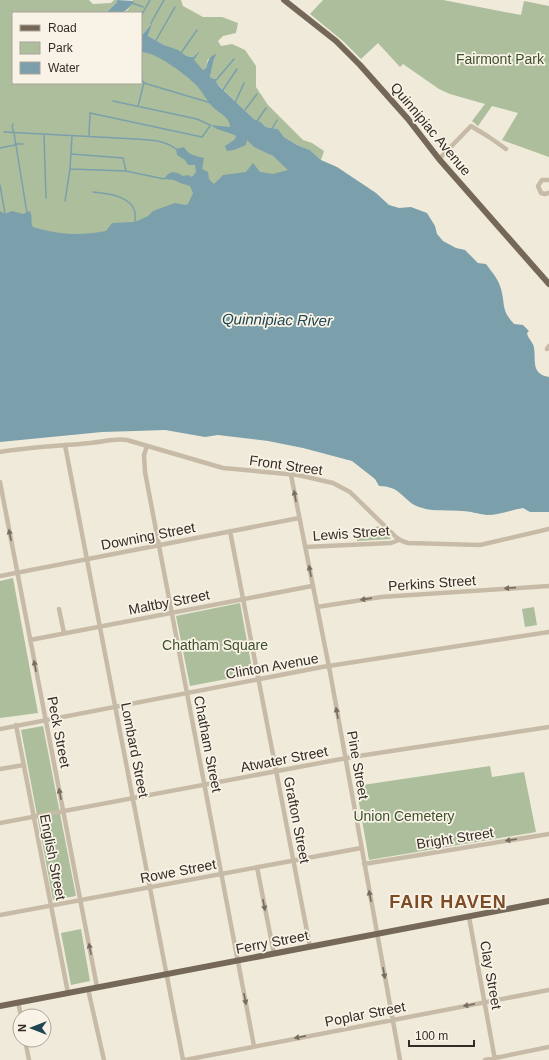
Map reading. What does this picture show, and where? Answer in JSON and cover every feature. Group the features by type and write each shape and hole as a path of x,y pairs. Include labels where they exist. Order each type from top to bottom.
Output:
{"main road":[{"name":"Quinnipiac Avenue","path":"284,0 346,50 408,119 439,159 549,284"},
{"name":"Ferry Street","path":"0,1006 549,901"}],"street":[{"path":"439,159 471,126 506,149"},
{"path":"549,180 542,180 538,186 541,193 549,193"},
{"name":"Front Street","path":"0,452 15,449 91,443 116,438 223,468 291,475 322,480 342,487 354,496 399,540"},
{"name":"Lombard Street","path":"65,445 184,1060"},
{"name":"Chatham Street","path":"147,446 144,455 145,472 254,1046"},
{"name":"Pine Street","path":"291,475 329,666 400,1060"},
{"name":"Peck Street","path":"0,482 3,512 17,573 97,987"},
{"name":"Downing Street","path":"0,576 299,518"},
{"path":"399,540 412,543 480,545 549,530"},
{"name":"Grafton Street","path":"230,531 310,947"},
{"name":"Lewis Street","path":"305,547 391,543 399,540"},
{"name":"Maltby Street","path":"30,640 312,586"},
{"name":"Perkins Street","path":"317,607 381,597 549,586"},
{"path":"59,608 64,633"},
{"name":"Clinton Avenue","path":"0,729 329,666 549,632"},
{"name":"English Street","path":"16,726 68,993"},
{"name":"Atwater Street","path":"0,823 346,758 549,727"},
{"path":"0,769 24,764"},
{"name":"Bright Street","path":"364,864 549,834"},
{"name":"Rowe Street","path":"0,915 361,848"},
{"path":"257,867 274,954"},
{"name":"Clay Street","path":"469,917 495,1059"},
{"path":"88,989 104,1060"},
{"name":"Poplar Street","path":"184,1060 549,990"},
{"path":"18,1002 19,1008"},
{"path":"27,1048 29,1060"},
{"path":"485,1060 549,1048"}],"green space":[{"path":"0,0 89,0 93,4 111,3 114,0 117,0 117,2 107,12 12,12 12,84 142,84 142,39 169,47 148,36 151,24 142,34 142,12 125,12 128,10 133,0 181,0 183,6 203,17 222,17 238,23 236,33 223,36 218,41 221,46 232,44 245,50 256,66 256,87 268,105 303,140 312,143 324,151 321,160 310,150 297,145 284,137 278,129 266,127 261,122 254,119 210,77 214,59 208,59 206,68 203,70 193,60 198,53 193,57 188,56 244,136 296,172 196,189 189,205 98,241 0,223"},
{"name":"Fairmont Park","path":"323,0 443,0 521,15 524,1 549,6 549,157 502,140 518,113 492,106 478,126 472,121 485,104 450,94 439,89 403,64 400,67 378,43 361,59 343,41 310,14"},
{"path":"378,526 391,539 357,541 356,537"},
{"path":"13,578 38,713 0,718 0,581"},
{"name":"Chatham Square","path":"240,603 253,674 190,686 176,616"},
{"path":"534,607 537,625 525,627 522,609"},
{"path":"43,726 76,896 53,900 21,730"},
{"name":"Union Cemetery","path":"490,766 492,777 524,772 536,832 369,860 356,786"},
{"path":"81,929 90,981 71,985 61,933"}],"water":[{"path":"117,0 134,1 128,9 123,12 107,12 117,2"},
{"name":"Quinnipiac River","path":"152,23 148,36 164,45 178,50 186,56 193,57 200,51 194,60 203,70 206,68 210,57 216,54 210,77 217,79 216,82 219,86 254,119 261,122 266,127 278,129 284,137 297,145 310,150 321,160 337,167 376,193 389,205 399,208 411,207 427,213 435,226 437,234 443,241 456,248 465,250 478,263 486,264 499,283 505,310 510,319 514,324 523,325 529,331 527,333 534,346 537,370 539,373 549,377 549,512 530,512 523,508 487,515 465,511 424,509 412,504 394,489 379,486 375,479 352,461 303,448 268,441 218,435 205,437 165,430 102,432 0,442 0,211 5,214 12,211 23,214 30,211 33,227 52,232 87,234 106,231 112,223 135,222 148,216 153,211 175,203 185,205 188,204 193,193 190,186 174,180 164,179 168,174 173,172 183,176 188,175 192,177 196,172 195,165 188,165 185,160 177,155 176,149 184,147 195,156 204,158 202,169 208,172 209,179 214,184 223,175 246,172 253,163 260,172 273,174 288,170 273,156 254,147 247,140 246,145 227,151 225,146 234,140 236,137 235,135 210,125 230,127 230,124 225,116 212,106 198,88 185,75 170,64 142,52 143,34"}],"waterway":[{"path":"142,14 150,0"},
{"path":"151,23 164,0"},
{"path":"132,3 143,7"},
{"path":"155,42 175,7"},
{"path":"181,53 197,30"},
{"path":"217,79 234,59"},
{"path":"223,90 237,69"},
{"path":"138,106 144,83 142,80"},
{"path":"144,83 211,103"},
{"path":"235,103 244,83"},
{"path":"245,110 257,94"},
{"path":"113,101 197,119 210,125"},
{"path":"257,121 266,108"},
{"path":"89,135 90,113 202,137 210,126"},
{"path":"272,129 277,120"},
{"path":"13,124 12,127 27,213"},
{"path":"4,132 152,140 162,142 176,149"},
{"path":"44,135 46,198"},
{"path":"65,201 70,169 72,136"},
{"path":"15,144 23,144"},
{"path":"0,148 15,145"},
{"path":"71,154 123,158 126,171"},
{"path":"70,169 126,171 164,179"},
{"path":"0,185 5,214"},
{"path":"93,192 118,196 128,202 135,212 135,222"}],"district":[{"name":"FAIR HAVEN","path":"448,902"}]}
